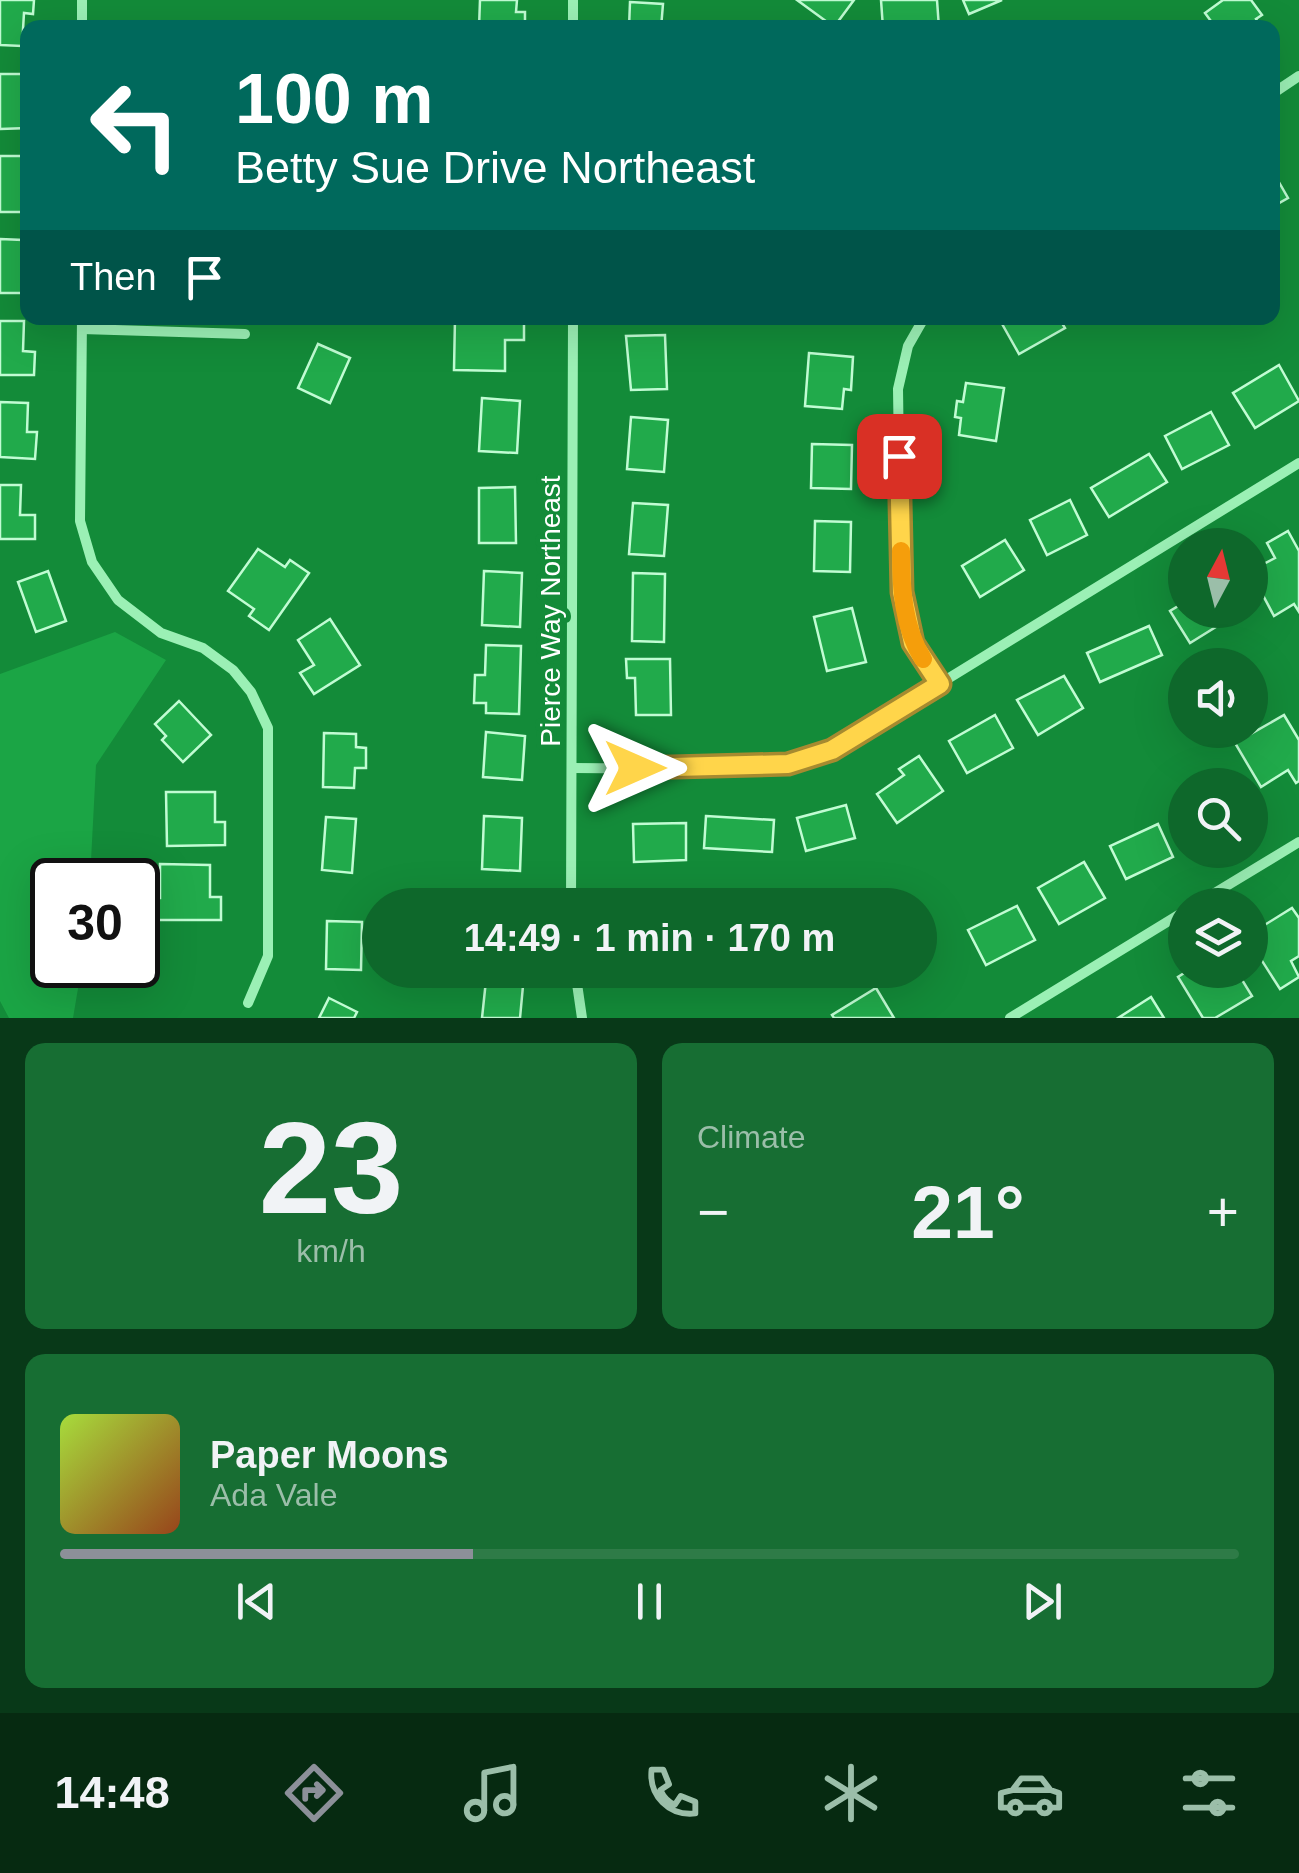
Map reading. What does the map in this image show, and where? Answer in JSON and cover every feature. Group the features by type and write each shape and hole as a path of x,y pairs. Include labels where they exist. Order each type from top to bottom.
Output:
{"street":[{"path":"82,325 80,521 92,562 118,600 146,622 161,633 203,648 233,670 252,692 268,728 268,956 248,1003"},
{"path":"112,325 245,334"},
{"name":"Pierce Way Northeast","path":"571,888 572,325"},
{"path":"920,325 908,346 898,389 902,592 913,643 940,684"},
{"path":"572,768 698,769 788,764 832,750 1299,463"},
{"path":"1223,888 1299,842"},
{"path":"1010,1018 1168,921"},
{"path":"578,988 582,1018"}],"green space":[{"path":"115,632 166,660 96,765 91,858 30,858 30,988 78,988 73,1018 9,1018 0,1001 0,674"}],"building":[{"path":"0,0 34,0 33,14 24,13 24,20 20,20 20,46 0,45"},
{"path":"480,0 517,0 516,12 525,12 525,20 479,20"},
{"path":"797,0 854,0 839,20 824,20"},
{"path":"881,0 937,0 938,20 882,20"},
{"path":"963,0 1002,0 969,14"},
{"path":"1223,0 1251,0 1262,15 1257,20 1210,20 1205,13"},
{"path":"630,2 663,4 662,20 629,20"},
{"path":"0,74 20,74 20,128 0,129"},
{"path":"0,156 20,156 20,212 0,212"},
{"path":"1280,184 1288,198 1280,202"},
{"path":"0,239 20,240 20,293 0,293"},
{"path":"0,321 20,321 24,325 23,351 35,352 34,375 0,375"},
{"path":"455,325 524,325 524,340 505,340 505,371 454,370"},
{"path":"1003,325 1063,325 1065,328 1019,354"},
{"path":"665,335 667,389 631,390 626,336"},
{"path":"318,344 350,358 330,403 298,388"},
{"path":"809,353 853,357 851,390 844,389 842,409 805,406"},
{"path":"1279,365 1299,401 1255,428 1233,393"},
{"path":"966,383 1004,388 996,441 959,435 957,401 963,402"},
{"path":"482,398 520,401 517,453 479,451"},
{"path":"0,402 28,403 27,432 37,432 35,459 0,457"},
{"path":"1211,412 1229,445 1182,469 1165,436"},
{"path":"631,417 668,420 664,472 627,469"},
{"path":"812,444 852,445 851,489 811,488"},
{"path":"1149,454 1167,482 1109,517 1091,488"},
{"path":"0,485 21,485 20,515 35,515 35,539 0,539"},
{"path":"515,487 516,543 479,543 479,488"},
{"path":"1070,500 1087,535 1047,555 1030,520"},
{"path":"633,503 668,505 664,556 629,554"},
{"path":"815,521 851,522 850,572 814,571"},
{"path":"1288,531 1299,551 1299,612 1294,604 1274,616 1268,605 1268,562 1275,558 1268,542"},
{"path":"1005,540 1024,570 980,597 962,566"},
{"path":"258,549 285,567 290,560 309,573 269,630 249,616 254,609 228,591"},
{"path":"48,571 66,621 36,632 18,582"},
{"path":"484,571 522,573 520,627 482,625"},
{"path":"633,573 665,574 664,642 632,641"},
{"path":"852,608 866,662 827,671 814,617"},
{"path":"330,619 360,665 314,694 300,673 314,665 298,640"},
{"path":"1149,626 1162,655 1100,682 1087,653"},
{"path":"1181,628 1214,628 1190,643"},
{"path":"486,645 521,646 519,714 486,713 486,703 474,703 475,675 485,675"},
{"path":"626,659 670,659 671,715 636,715 635,678 627,678"},
{"path":"1064,676 1083,708 1038,735 1017,700"},
{"path":"179,701 211,735 183,762 162,740 166,736 155,724"},
{"path":"995,715 1013,748 967,773 949,741"},
{"path":"1284,715 1299,740 1296,783 1288,770 1268,783 1268,768 1250,768 1238,748 1268,748 1268,724"},
{"path":"486,732 525,736 522,780 483,777"},
{"path":"324,733 356,734 356,747 366,748 366,768 355,768 354,788 323,787"},
{"path":"919,756 943,791 897,823 877,794 904,775 899,769"},
{"path":"166,792 215,792 215,822 225,822 225,845 167,846"},
{"path":"846,805 855,838 806,851 797,818"},
{"path":"484,816 522,818 520,871 482,869"},
{"path":"706,816 774,820 772,852 704,848"},
{"path":"326,817 356,819 352,873 322,870"},
{"path":"686,823 686,860 634,862 633,824"},
{"path":"1158,824 1168,846 1168,859 1126,879 1110,846"},
{"path":"1084,862 1105,898 1059,924 1038,888"},
{"path":"160,864 210,865 210,897 221,897 221,920 160,920"},
{"path":"1017,906 1035,940 986,965 968,930"},
{"path":"1292,908 1299,918 1299,956 1291,961 1299,977 1280,989 1268,970 1268,923"},
{"path":"327,921 362,922 361,970 326,969"},
{"path":"485,988 523,988 520,1018 482,1018"},
{"path":"876,988 894,1018 834,1018 832,1015"},
{"path":"1185,988 1247,988 1252,996 1215,1018 1203,1018"},
{"path":"1151,997 1164,1018 1118,1018"},
{"path":"329,998 357,1012 354,1018 319,1018"}],"slow traffic":[{"path":"901,551 902,592 913,643 923,659"}],"route":[{"path":"635,768 788,764 832,750 940,684 913,643 902,592 899,456"}]}
